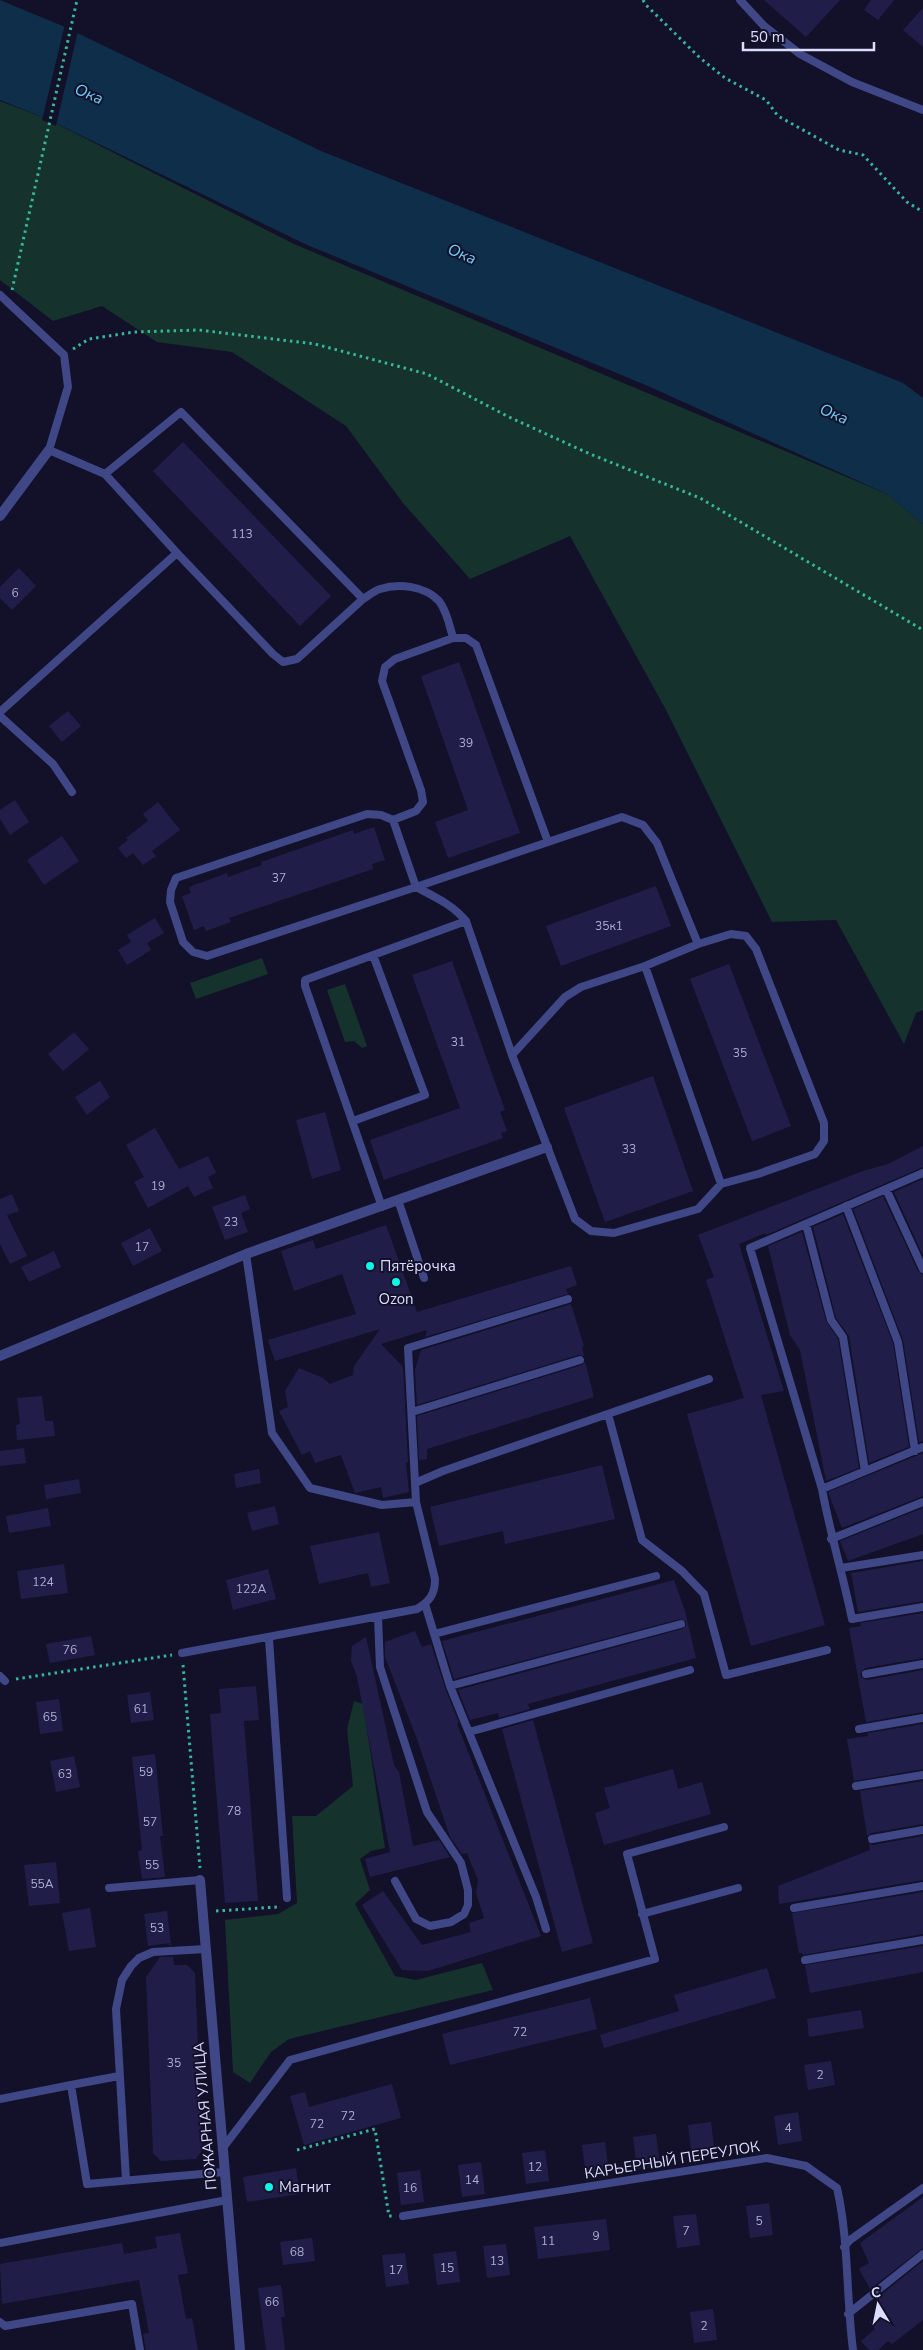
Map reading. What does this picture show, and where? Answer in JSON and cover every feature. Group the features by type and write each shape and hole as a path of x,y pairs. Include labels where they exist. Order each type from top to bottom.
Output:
{"street":[{"path":"0,516 48,450"},
{"path":"0,1356 246,1254 547,1147"},
{"name":"ПОЖАРНАЯ УЛИЦА","path":"200,1880 240,2350"}],"lane":[{"path":"740,0 764,26 800,54 852,82 923,110"},
{"path":"0,295 64,355 68,387 48,450 105,474 177,553 273,654 283,662 297,659 363,599 380,589 401,585 423,590 439,602 447,616 453,638"},
{"path":"105,474 181,412 363,599"},
{"path":"0,712 177,553"},
{"path":"548,842 476,645 466,638 453,638 395,659 385,666 382,681 421,790 423,802 416,811 393,820 381,815 367,814 176,878 171,890 170,902 183,942 193,952 207,956 416,888 622,817 643,825 657,843 698,944"},
{"path":"0,727 3,718 53,764 72,792"},
{"path":"393,820 416,888 447,903 466,921 512,1055 575,1219 591,1231 614,1233 698,1209 721,1184 758,1174 814,1154 824,1141 824,1123 756,949 746,936 731,934 698,944 645,966 580,986 565,997 512,1055"},
{"path":"382,1207 304,986 305,980 466,921"},
{"path":"353,1121 425,1095 373,955"},
{"path":"645,966 721,1184"},
{"path":"923,1173 750,1248 822,1489 831,1539 841,1568 852,1619 923,1607"},
{"path":"886,1188 923,1269"},
{"path":"398,1200 424,1278"},
{"path":"846,1206 898,1342 915,1451"},
{"path":"806,1224 831,1320 843,1338 865,1471"},
{"path":"246,1254 272,1434 310,1488 382,1506 416,1502"},
{"path":"182,1653 418,1609 425,1604 435,1590 435,1579 416,1502 408,1348 568,1299"},
{"path":"412,1412 580,1360"},
{"path":"415,1483 443,1471 709,1379"},
{"path":"608,1414 642,1540 682,1571 704,1594 726,1675 827,1650"},
{"path":"822,1489 923,1447"},
{"path":"831,1539 923,1502"},
{"path":"841,1568 923,1556"},
{"path":"434,1634 656,1576"},
{"path":"425,1604 450,1686 536,1897 546,1929"},
{"path":"378,1617 380,1667 427,1812 461,1863 468,1890 468,1905 464,1914 451,1922 430,1926 416,1919 395,1881"},
{"path":"450,1686 680,1624"},
{"path":"269,1638 287,1898"},
{"path":"866,1674 923,1664"},
{"path":"469,1732 690,1670"},
{"path":"859,1729 923,1718"},
{"path":"856,1786 923,1775"},
{"path":"222,2149 290,2060 654,1960 627,1854 724,1827"},
{"path":"872,1839 923,1830"},
{"path":"109,1888 200,1880"},
{"path":"794,1908 923,1886"},
{"path":"642,1914 738,1888"},
{"path":"805,1960 923,1940"},
{"path":"126,2180 116,2010 122,1980 139,1958 153,1952 206,1949"},
{"path":"0,2099 119,2076"},
{"path":"71,2085 87,2184 224,2172"},
{"name":"КАРЬЕРНЫЙ ПЕРЕУЛОК","path":"403,2216 767,2158 806,2166 837,2188 842,2212 848,2314 853,2350"},
{"path":"844,2247 850,2240 923,2188"},
{"path":"0,2243 227,2200"},
{"path":"848,2314 923,2254"},
{"path":"0,2322 6,2326 132,2304 140,2350"}],"path":[{"path":"9,302 35,179 78,0"},
{"path":"643,0 700,58 725,78 766,100 778,116 839,150 863,155 907,202 923,212"},
{"path":"64,355 89,339 134,332 200,330 314,344 427,374 509,417 590,454 700,498 923,630"},
{"path":"2,1678 182,1653 200,1880"},
{"path":"203,1911 277,1907 287,1898"},
{"path":"297,2150 375,2129 389,2216 403,2216"}],"green space":[{"path":"0,101 47,119 294,244 887,494 923,524 923,1010 916,1013 904,1044 836,920 772,922 666,710 570,536 470,579 403,503 346,426 232,352 157,342 102,306 53,321 0,280"},
{"path":"262,958 268,974 196,999 190,983"},
{"path":"345,984 367,1046 362,1048 354,1041 345,1042 327,990"},
{"path":"354,1701 363,1704 385,1848 371,1851 360,1859 370,1890 355,1904 395,1976 416,1980 482,1963 493,1990 289,2039 271,2052 250,2083 233,2072 225,1920 278,1914 297,1903 292,1816 316,1816 353,1786 347,1729"}],"water":[{"name":"Ока","path":"0,0 65,27 321,151 903,383 923,398 923,524 887,494 648,386 305,244 47,119 0,100"}],"pier":[{"path":"65,24 78,31 56,126 42,120"}],"building":[{"path":"764,0 840,0 806,37"},
{"path":"871,0 894,0 878,20 864,10"},
{"path":"923,8 923,47 903,30"},
{"path":"183,442 331,596 300,626 153,471"},
{"path":"19,568 36,586 12,610 0,598 0,587"},
{"path":"459,662 520,833 448,858 435,822 468,810 421,676"},
{"path":"68,711 81,726 62,742 49,726"},
{"path":"15,800 29,822 10,835 0,819 0,810"},
{"path":"158,802 180,830 152,851 156,856 143,865 133,853 126,858 118,848 128,840 126,838 148,821 143,814"},
{"path":"374,827 385,860 372,864 373,869 229,918 231,922 206,931 204,926 194,930 182,896 191,893 189,887 227,873 228,877 262,865 261,862 353,830 354,834"},
{"path":"62,836 79,861 44,885 27,860"},
{"path":"656,886 671,926 561,966 546,926"},
{"path":"155,918 164,933 147,943 151,950 127,965 118,950 131,942 127,935"},
{"path":"452,961 505,1110 500,1112 507,1131 501,1133 503,1138 384,1180 370,1140 460,1108 412,975"},
{"path":"729,964 791,1126 752,1141 690,979"},
{"path":"74,1032 89,1049 63,1071 48,1054"},
{"path":"653,1076 693,1191 605,1222 564,1108"},
{"path":"100,1081 110,1097 87,1115 75,1097"},
{"path":"325,1112 341,1170 312,1179 296,1120"},
{"path":"155,1128 179,1169 208,1156 216,1173 208,1177 213,1188 194,1197 188,1186 148,1208 134,1182 144,1177 126,1145"},
{"path":"923,1146 923,1167 766,1235 765,1233 739,1244 784,1391 761,1395 825,1625 751,1646 687,1414 744,1398 706,1280 714,1277 698,1235 863,1171 888,1164"},
{"path":"923,1179 923,1256 894,1192"},
{"path":"12,1194 19,1211 7,1215 27,1256 10,1264 0,1244 0,1199"},
{"path":"245,1195 250,1209 241,1213 248,1232 225,1240 212,1207"},
{"path":"883,1196 918,1271 923,1275 923,1441 919,1442 903,1340 853,1209"},
{"path":"843,1214 893,1343 909,1447 869,1463 849,1336 836,1318 813,1227"},
{"path":"386,1225 417,1312 571,1266 577,1285 566,1289 568,1294 425,1337 427,1330 381,1344 403,1367 408,1462 406,1463 409,1492 383,1498 381,1487 355,1493 341,1455 315,1463 310,1451 302,1455 279,1411 288,1407 285,1391 299,1368 323,1378 330,1384 353,1375 354,1366 380,1329 275,1361 268,1340 356,1314 342,1274 294,1291 281,1251 313,1240 316,1249"},
{"path":"150,1228 162,1251 133,1266 121,1243"},
{"path":"802,1232 826,1321 838,1339 859,1468 826,1481 800,1350 790,1335 768,1246"},
{"path":"54,1251 61,1267 29,1282 21,1267"},
{"path":"571,1304 584,1346 582,1347 584,1356 578,1355 417,1405 415,1370 421,1350"},
{"path":"585,1362 594,1397 427,1449 427,1459 419,1460 417,1416 582,1365"},
{"path":"42,1396 45,1421 53,1421 55,1436 17,1440 16,1425 20,1424 17,1398"},
{"path":"24,1448 26,1463 0,1466 0,1451"},
{"path":"923,1453 923,1496 842,1528 828,1492"},
{"path":"602,1465 615,1519 505,1544 503,1531 439,1546 430,1507"},
{"path":"259,1469 261,1483 236,1488 234,1474"},
{"path":"79,1479 81,1493 46,1499 44,1485"},
{"path":"275,1506 279,1524 252,1531 247,1513"},
{"path":"48,1508 51,1526 9,1533 6,1516"},
{"path":"923,1508 923,1534 848,1561 840,1541"},
{"path":"379,1532 390,1583 371,1587 368,1573 319,1584 310,1546"},
{"path":"923,1561 923,1601 858,1612 851,1573"},
{"path":"64,1564 68,1593 21,1599 17,1571"},
{"path":"268,1569 276,1599 233,1610 226,1580"},
{"path":"674,1580 685,1611 696,1658 528,1704 530,1709 499,1718 498,1713 470,1720 458,1690 682,1629 686,1626 686,1622 680,1619 454,1679 442,1641"},
{"path":"923,1613 923,1658 865,1668 860,1674 862,1678 867,1680 923,1670 923,1712 866,1722 849,1628 861,1626 860,1623"},
{"path":"415,1631 422,1647 431,1644 445,1688 459,1723 457,1724 541,1936 428,1971 402,1970 362,1905 383,1891 422,1945 471,1932 469,1923 484,1918 476,1893 478,1880 467,1853 462,1854 450,1837 417,1739 385,1657 385,1642"},
{"path":"91,1636 95,1655 50,1663 46,1644"},
{"path":"366,1637 394,1765 399,1772 413,1846 439,1840 450,1857 370,1877 365,1859 390,1852 357,1677 351,1661 352,1646"},
{"path":"256,1686 259,1720 244,1721 258,1901 225,1903 210,1714 221,1713 219,1689"},
{"path":"150,1692 154,1720 131,1723 127,1695"},
{"path":"59,1699 63,1731 40,1734 36,1702"},
{"path":"533,1720 593,1943 562,1952 502,1729"},
{"path":"923,1724 923,1769 854,1781 847,1739 868,1736 868,1733"},
{"path":"155,1754 163,1836 160,1836 165,1877 142,1879 138,1851 142,1850 132,1757"},
{"path":"74,1756 80,1787 56,1792 50,1761"},
{"path":"673,1769 678,1789 702,1782 711,1814 604,1845 595,1813 610,1808 604,1788"},
{"path":"923,1781 923,1824 871,1833 867,1836 860,1791"},
{"path":"923,1836 923,1880 779,1904 778,1886 870,1850 869,1843 873,1845"},
{"path":"56,1862 60,1903 29,1906 24,1865"},
{"path":"923,1892 923,1934 803,1955 799,1953 792,1913"},
{"path":"90,1908 96,1947 69,1951 62,1913"},
{"path":"167,1911 171,1945 168,1946 170,1943 148,1946 144,1914"},
{"path":"923,1946 923,1972 810,1993 805,1965"},
{"path":"160,1957 173,1957 174,1965 187,1965 195,1973 202,2150 196,2159 161,2161 153,2153 146,1977"},
{"path":"767,1968 776,1998 604,2048 600,2035 679,2011 674,1995"},
{"path":"590,1998 597,2029 450,2065 442,2034"},
{"path":"861,2010 864,2028 809,2037 807,2019"},
{"path":"831,2061 835,2085 808,2090 804,2065"},
{"path":"392,2084 401,2118 304,2145 290,2096 305,2092 309,2107"},
{"path":"798,2112 802,2141 778,2145 774,2116"},
{"path":"711,2122 715,2154 692,2156 688,2125"},
{"path":"656,2134 660,2166 637,2169 633,2137"},
{"path":"605,2142 609,2173 586,2176 582,2145"},
{"path":"545,2150 549,2181 526,2184 522,2153"},
{"path":"481,2162 485,2194 462,2197 458,2165"},
{"path":"296,2168 300,2194 247,2202 243,2177"},
{"path":"420,2170 424,2202 401,2205 397,2173"},
{"path":"923,2197 923,2248 870,2289 859,2269 869,2263 860,2243"},
{"path":"769,2203 773,2235 750,2238 746,2206"},
{"path":"696,2214 700,2245 677,2248 673,2216"},
{"path":"606,2219 610,2250 538,2259 534,2227"},
{"path":"180,2233 188,2273 178,2275 186,2319 192,2318 198,2350 146,2350 143,2334 149,2333 139,2280 2,2304 0,2264 122,2243 124,2254 157,2248 155,2237"},
{"path":"312,2238 315,2261 283,2265 280,2242"},
{"path":"506,2244 510,2275 487,2278 483,2246"},
{"path":"456,2251 460,2282 437,2285 433,2254"},
{"path":"405,2253 409,2284 386,2287 382,2255"},
{"path":"923,2261 923,2320 892,2344 888,2341 878,2350 869,2350 861,2341 875,2329 869,2322 883,2311 876,2299"},
{"path":"281,2285 285,2317 281,2317 285,2350 266,2350 258,2288"},
{"path":"713,2309 717,2340 694,2343 690,2312"}],"place":[{"name":"Пятёрочка","path":"370,1266"},
{"name":"Ozon","path":"396,1282"},
{"name":"Магнит","path":"269,2187"}]}
